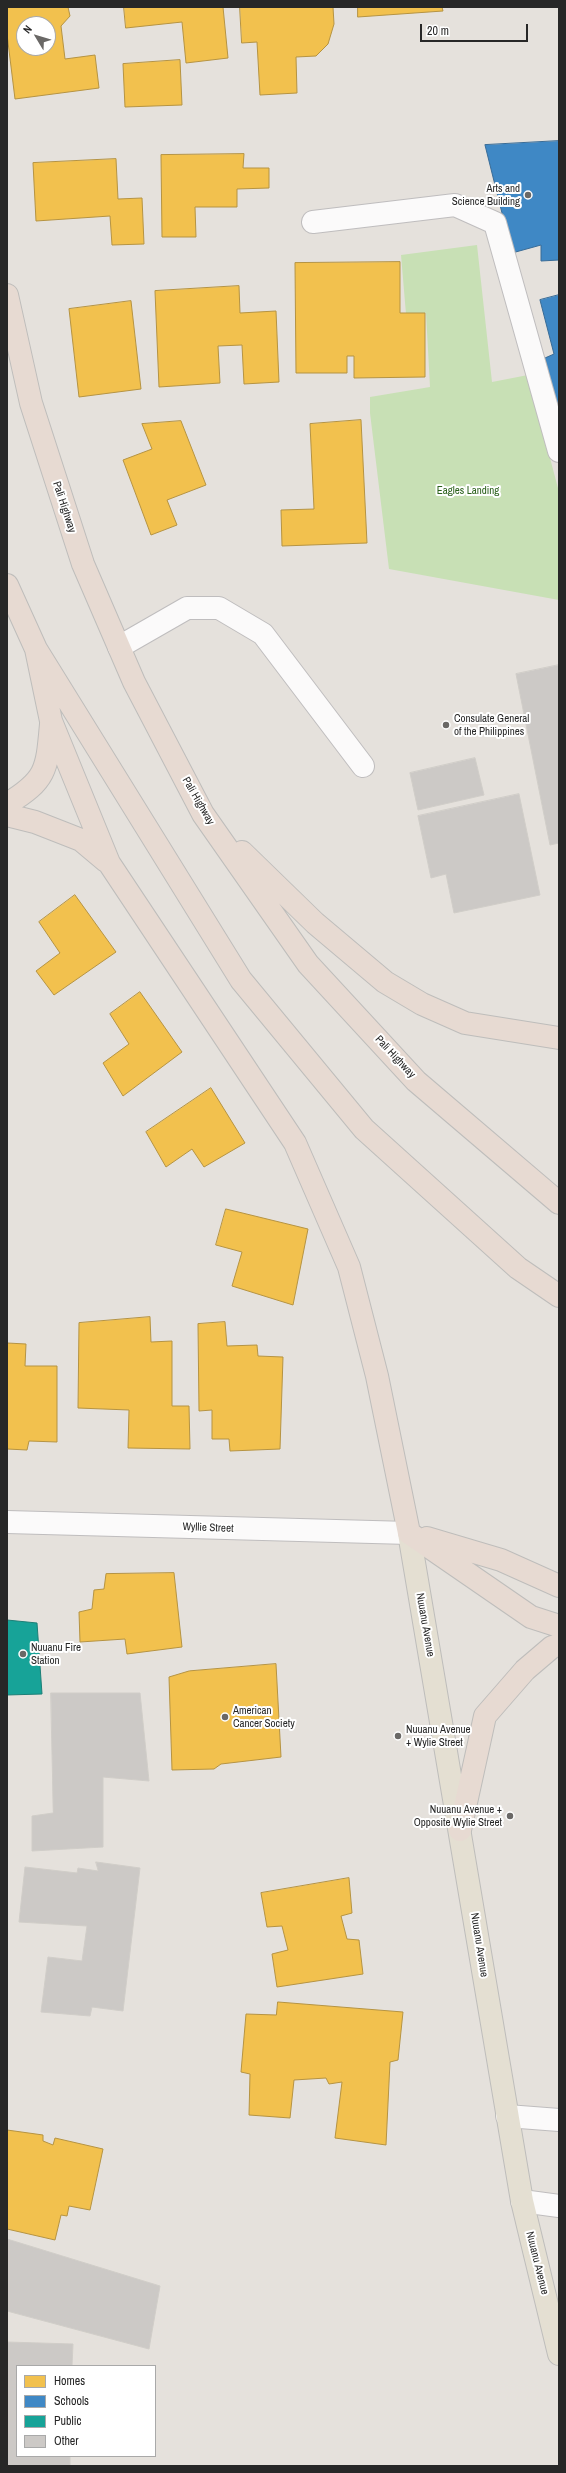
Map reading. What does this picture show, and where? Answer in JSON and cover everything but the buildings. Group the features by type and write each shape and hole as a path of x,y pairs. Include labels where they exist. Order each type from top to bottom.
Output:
{"highway":[{"name":"Pali Highway","path":"7,295 31,403 83,564 134,682 203,814 308,964 416,1081 559,1203"},
{"path":"7,585 36,649 241,980 364,1129 518,1268 559,1296"},
{"path":"36,649 51,721 109,863 295,1143 349,1267 377,1376 409,1533 531,1617 559,1626"},
{"path":"7,804 30,790 40,778 48,754 51,721"},
{"path":"203,814 315,923 385,982 422,1004 465,1023 559,1038"},
{"path":"7,815 35,822 81,840 109,863"},
{"path":"409,1533 501,1560 559,1586"},
{"path":"460,1830 485,1716 525,1670 552,1648 559,1645"}],"main road":[{"name":"Nuuanu Avenue","path":"409,1533 522,2201 559,2354"}],"street":[{"path":"313,222 455,205 495,223 559,451"},
{"path":"119,647 187,608 219,608 263,634 363,766"},
{"name":"Wyllie Street","path":"7,1522 409,1533"},
{"path":"507,2116 559,2120"},
{"path":"522,2201 559,2206"}],"green space":[{"name":"Eagles Landing","path":"477,245 492,382 528,375 559,492 559,600 389,569 370,413 370,397 430,387 426,313 406,314 401,255"}],"place":[{"name":"Arts and Science Building","path":"528,195"},
{"name":"Consulate General of the Philippines","path":"446,725"},
{"name":"Nuuanu Fire Station","path":"23,1654"},
{"name":"American Cancer Society","path":"225,1717"},
{"name":"Nuuanu Avenue + Wylie Street","path":"398,1736"},
{"name":"Nuuanu Avenue + Opposite Wylie Street","path":"510,1816"}]}
